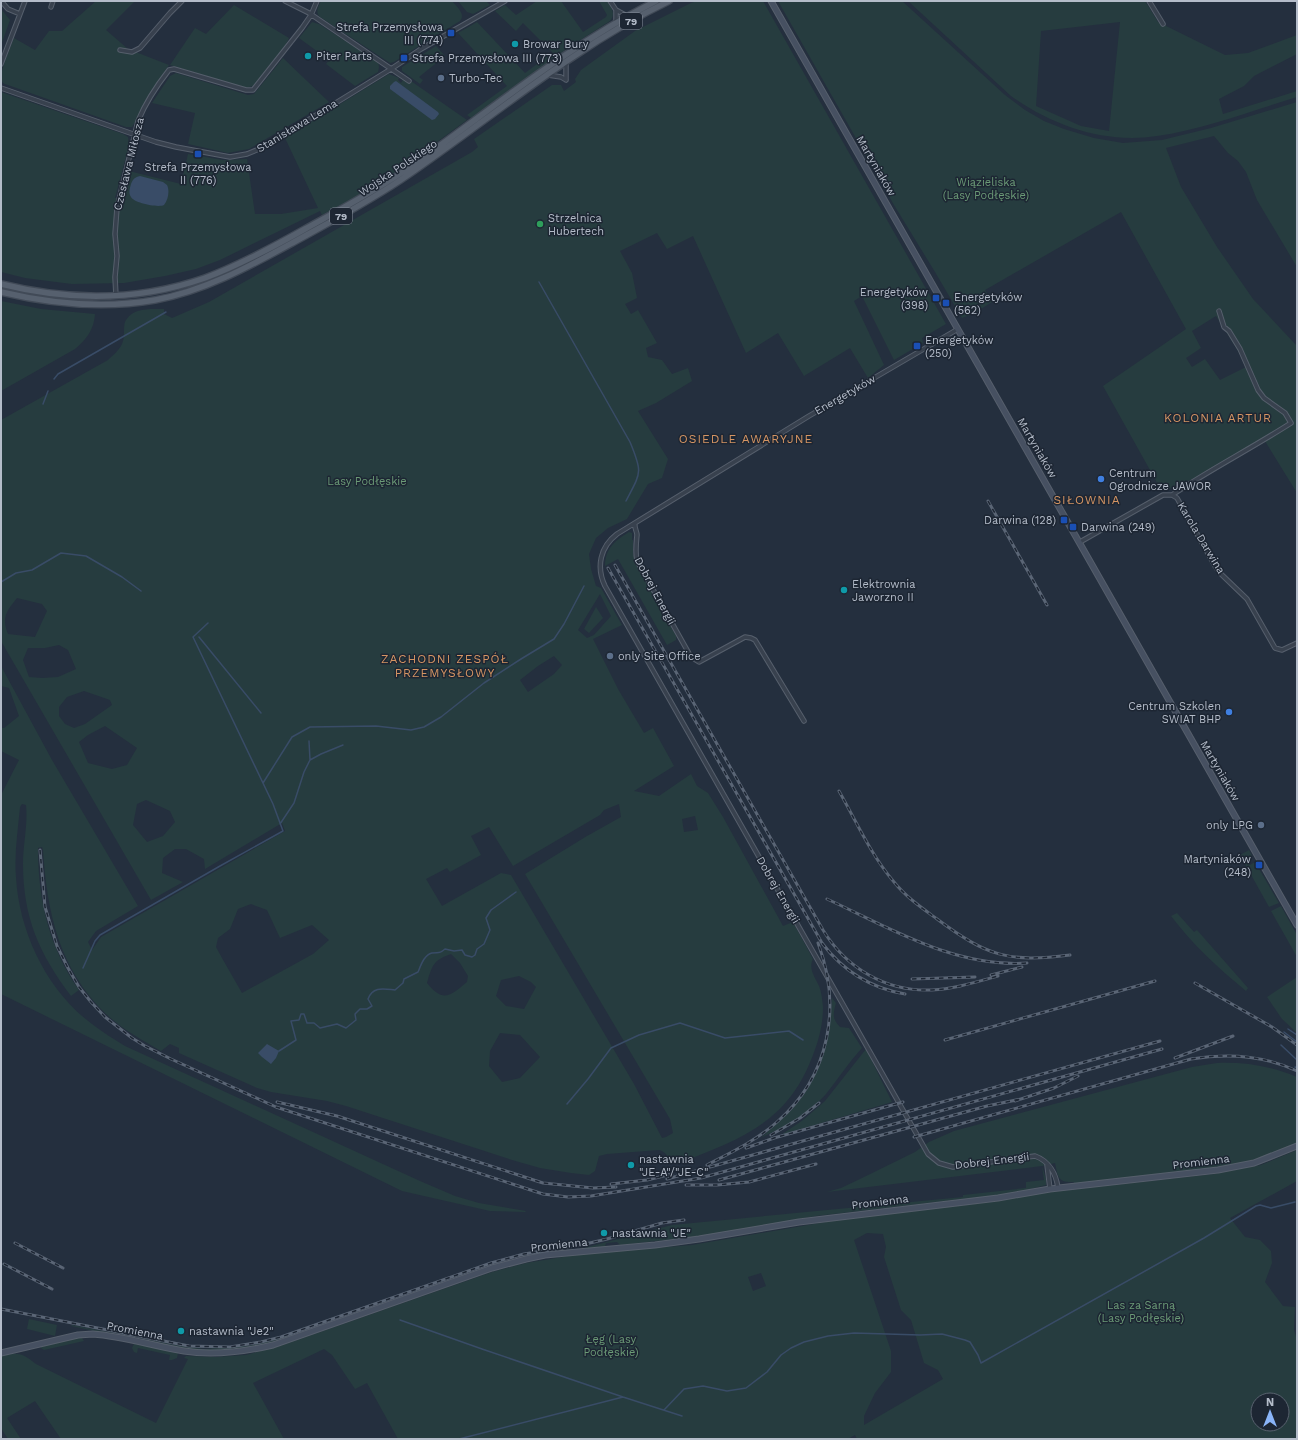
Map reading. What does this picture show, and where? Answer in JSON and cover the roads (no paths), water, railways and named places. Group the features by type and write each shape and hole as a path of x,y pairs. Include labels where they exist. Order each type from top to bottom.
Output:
{"main road":[{"name":"Wojska Polskiego","path":"116,296 156,291 205,278 249,259 300,232 388,182 566,54 616,22 656,1"},
{"name":"Wojska Polskiego","path":"117,304 156,300 189,292 226,277 268,256 390,188 566,62 615,30 669,1"},
{"name":"79","path":"1,284 51,294 116,296"},
{"name":"79","path":"1,292 34,300 61,303 96,305 117,304"}],"street":[{"path":"1,1 8,9 20,14"},
{"path":"1,64 25,1"},
{"path":"50,7 53,1"},
{"path":"120,50 132,52 140,48 182,1"},
{"path":"285,1 311,15 409,81"},
{"name":"Czesława Miłosza","path":"116,296 115,234 117,208 135,134 142,113 169,70 174,69 246,90 251,90 256,87 311,15 317,1"},
{"name":"Stanisława Lema","path":"1,88 169,146 221,156 236,156 247,154 264,147 421,49 505,1"},
{"path":"610,1 616,10 627,16"},
{"name":"Martyniaków","path":"771,1 1297,925"},
{"path":"1149,1 1162,24"},
{"path":"616,10 616,22"},
{"path":"547,75 561,77 566,80 566,62"},
{"path":"116,296 117,304"},
{"path":"1172,495 1291,423 1285,413 1272,405 1258,390 1240,349 1229,331 1224,327 1219,311"},
{"name":"Energetyków","path":"733,463 809,416 958,329"},
{"name":"Dobrej Energii","path":"733,463 613,537 604,548 600,565 602,579 928,1154 938,1163 953,1167 1030,1156 1038,1158 1046,1163"},
{"name":"Karola Darwina","path":"1080,542 1163,495 1172,495 1177,498 1215,566 1221,574 1247,599 1275,648 1282,650 1297,643"},
{"name":"Dobrej Energii","path":"635,523 634,528 637,533 635,546 637,561 691,657 700,662 745,637 755,640 804,721"},
{"name":"Promienna","path":"1,1353 78,1335 93,1334 184,1351 218,1354 239,1352 273,1345 492,1268 545,1255 699,1240 799,1222 998,1198 1058,1188 1237,1168 1271,1157 1297,1146"},
{"path":"1046,1163 1052,1169 1058,1188"},
{"path":"1046,1163 1050,1189"}],"water":[{"path":"396,81 438,112 439,114 435,119 432,120 390,89 390,86"},
{"path":"140,176 163,182 167,185 168,195 167,201 164,205 157,206 146,204 131,197 129,192 131,184 134,178"},
{"path":"267,1044 279,1051 271,1064 258,1053"}],"waterway":[{"path":"539,282 630,442 634,452 637,460 638,472 635,484 626,501"},
{"path":"54,379 58,374 166,312"},
{"path":"43,404 48,391"},
{"path":"1,582 16,573 32,570 61,553 86,556 122,577 141,591"},
{"path":"263,783 292,737 310,727 376,726 411,730 424,727 441,717 484,683 554,639 564,624 584,586"},
{"path":"83,968 95,941 100,935 283,831 273,804 193,637 208,623"},
{"path":"199,637 261,713"},
{"path":"280,824 294,803 304,772 310,760 309,741"},
{"path":"310,760 343,745"},
{"path":"279,1051 296,1040 291,1021 299,1020 301,1014 304,1014 307,1023 314,1023 320,1028 337,1024 346,1028 356,1020 355,1014 360,1009 367,1009 372,1006 368,999 373,992 379,989 395,990 403,983 404,979 418,972 423,961 429,954 440,952 445,949 454,951 462,950 465,955 472,957 475,955 477,949 484,944 490,930 486,918 491,910 516,892"},
{"path":"567,1104 611,1048 639,1035 680,1023 725,1038 789,1031 803,1040"},
{"path":"1288,1029 1297,1035"},
{"path":"1284,1032 1297,1042"},
{"path":"1281,1045 1297,1060"},
{"path":"664,1410 684,1389 703,1386 727,1391 746,1388 767,1372 781,1355 791,1348 804,1342 828,1336 854,1333 920,1335 942,1334 970,1342 981,1363 1204,1238 1256,1206 1260,1205 1271,1208 1295,1202"},
{"path":"400,1320 623,1397"},
{"path":"459,1439 623,1397 682,1416"}],"railway":[{"path":"988,501 1047,605"},
{"path":"615,565 823,930 832,944 843,956 855,966 883,982 915,990 948,988 998,976"},
{"path":"608,568 822,943 839,962 858,977 880,987 905,994"},
{"path":"839,791 878,861 904,893 926,911 970,941 999,954 1030,958 1070,955"},
{"path":"40,850 45,907 57,946 79,987 91,1002 105,1017 132,1038 171,1059 276,1107 543,1194 568,1197 591,1196 701,1178 1162,1049"},
{"path":"827,899 899,933 949,953 1000,963 1027,963"},
{"path":"707,1165 744,1145 777,1122 795,1104 809,1083 820,1062 830,1015 829,991 825,967 818,943"},
{"path":"991,975 1022,967"},
{"path":"912,979 975,977"},
{"path":"945,1040 1155,981"},
{"path":"1195,983 1272,1027 1297,1045"},
{"path":"1175,1058 1233,1036"},
{"path":"667,1179 1160,1041"},
{"path":"914,1137 1191,1059 1218,1056 1245,1057 1271,1062 1297,1071"},
{"path":"1015,1101 1054,1088 1078,1076"},
{"path":"719,1180 987,1106 1021,1099"},
{"path":"277,1102 337,1116 543,1183 593,1188 616,1187"},
{"path":"746,1148 774,1138 903,1102"},
{"path":"771,1135 800,1118 819,1103"},
{"path":"686,1185 717,1185 749,1182 816,1164"},
{"path":"611,1184 647,1180 672,1174"},
{"path":"1,1309 189,1346 230,1347 281,1337 491,1263 524,1254 581,1245 662,1223 684,1220"},
{"path":"15,1243 63,1268"},
{"path":"4,1264 52,1289"}],"place":[{"name":"Strefa Przemysłowa III (774)","path":"451,33"},
{"name":"Browar Bury","path":"515,44"},
{"name":"Piter Parts","path":"308,56"},
{"name":"Strefa Przemysłowa III (773)","path":"404,58"},
{"name":"Turbo-Tec","path":"441,78"},
{"name":"Strefa Przemysłowa II (776)","path":"198,154"},
{"name":"Strzelnica Hubertech","path":"540,224"},
{"name":"Energetyków (398)","path":"936,298"},
{"name":"Energetyków (562)","path":"946,303"},
{"name":"Energetyków (250)","path":"917,346"},
{"name":"Centrum Ogrodnicze JAWOR","path":"1101,479"},
{"name":"Darwina (128)","path":"1064,520"},
{"name":"Darwina (249)","path":"1073,527"},
{"name":"Elektrownia Jaworzno II","path":"844,590"},
{"name":"only Site Office","path":"610,656"},
{"name":"Centrum Szkolen SWIAT BHP","path":"1229,712"},
{"name":"only LPG","path":"1261,825"},
{"name":"Martyniaków (248)","path":"1259,865"},
{"name":"nastawnia \"JE-A\"/\"JE-C\"","path":"631,1165"},
{"name":"nastawnia \"JE\"","path":"604,1233"},
{"name":"nastawnia \"Je2\"","path":"181,1331"}],"district":[{"name":"KOLONIA ARTUR","path":"1218,418"},
{"name":"OSIEDLE AWARYJNE","path":"746,439"},
{"name":"SIŁOWNIA","path":"1087,500"},
{"name":"ZACHODNI ZESPÓŁ PRZEMYSŁOWY","path":"445,666"}],"park label":[{"name":"Wiązieliska (Lasy Podłęskie)","path":"986,188"},
{"name":"Lasy Podłęskie","path":"367,481"},
{"name":"Las za Sarną (Lasy Podłęskie)","path":"1141,1311"},
{"name":"Łęg (Lasy Podłęskie)","path":"611,1345"}]}
